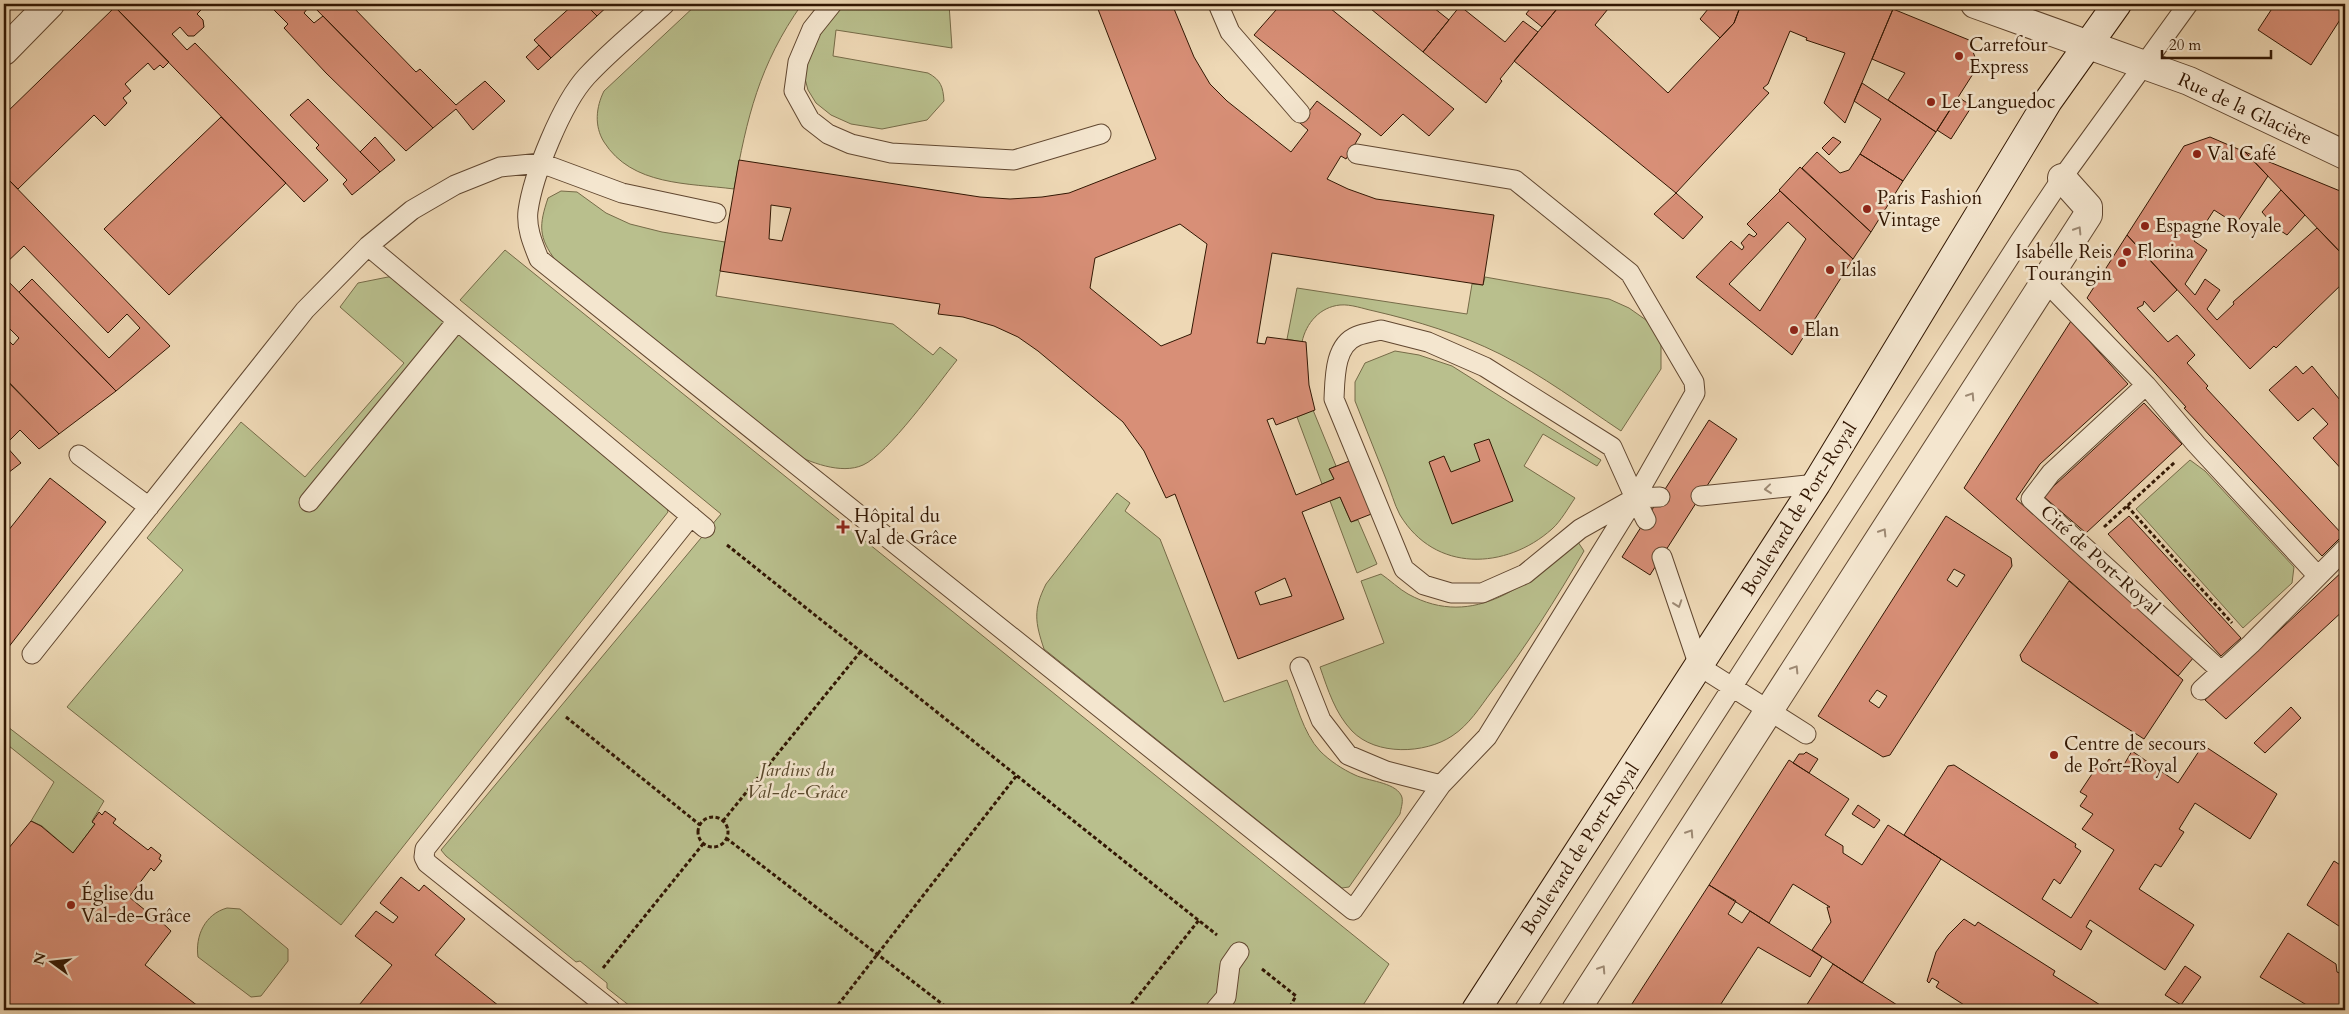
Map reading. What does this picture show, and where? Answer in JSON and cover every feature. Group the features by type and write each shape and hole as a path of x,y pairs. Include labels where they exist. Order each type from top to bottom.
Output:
{"street":[{"path":"4,51 50,4"},
{"name":"Rue de la Glacière","path":"1975,4 2141,66 2189,81 2345,155"},
{"name":"Boulevard de Port-Royal","path":"1476,1010 1816,484 2048,101 2117,4"},
{"path":"1576,1010 2088,215 2088,207 2062,178"}],"lane":[{"path":"665,4 586,77 565,108 542,163 528,212 530,235 539,259 1353,910 1441,785 1487,737 1635,498 1695,393 1694,382 1630,273 1514,180 1357,154"},
{"path":"832,4 812,29 798,62 794,91 810,120 828,134 851,144 891,153 1014,160 1101,134"},
{"path":"1218,4 1230,32 1300,113"},
{"name":"Boulevard de Port-Royal","path":"1524,1010 2062,178 2141,66 2188,4"},
{"path":"32,654 305,310 368,246 412,210 455,185 500,167 542,163 622,193 716,213"},
{"path":"368,246 698,522 425,849 424,857 427,863 610,1010"},
{"path":"2046,281 2146,385 2196,444 2317,575"},
{"path":"309,502 457,321"},
{"path":"1646,520 1635,498 1612,447 1520,387 1462,356 1405,335 1380,330 1355,336 1341,351 1334,373 1334,399 1404,569 1424,585 1451,593 1482,592 1525,574 1580,529 1635,498 1660,498"},
{"name":"Cité de Port-Royal","path":"2146,385 2051,474 2031,499 2221,671"},
{"path":"79,455 149,506"},
{"path":"1701,496 1816,484"},
{"path":"2201,690 2251,644 2317,575 2345,549"},
{"path":"1662,558 1699,666 1806,734"},
{"path":"1300,667 1321,720 1348,755 1386,771 1441,785"},
{"path":"1215,1010 1226,997 1230,964 1239,952"}],"path":[{"path":"2084,545 2196,444"},
{"path":"2127,506 2251,644"},
{"path":"698,522 1296,996 1288,1010"},
{"path":"722,821 861,651"},
{"path":"565,716 700,825"},
{"path":"834,1010 1017,775"},
{"path":"713,818 722,821 727,829 726,838 716,847 703,844 698,832 700,825 713,818"},
{"path":"726,838 950,1010"},
{"path":"585,990 703,844"},
{"path":"1127,1010 1199,920"}],"green space":[{"path":"697,4 802,4 787,27 765,70 744,138 734,189 680,183 645,175 630,167 616,156 604,142 597,123 599,103 604,91"},
{"path":"843,4 949,4 952,48 836,30 833,56 928,73 936,78 942,88 944,101 927,120 882,129 851,124 831,115 816,103 808,90 804,75 805,61 813,44"},
{"path":"561,191 577,192 606,213 630,224 662,232 725,242 716,296 893,324 933,355 940,347 957,360 898,434 863,465 845,469 825,466 806,460 790,452 556,261 543,238 542,223 548,198"},
{"name":"Jardins du Val-de-Grâce","path":"505,250 1389,964 1360,1010 635,1010 607,988 607,983 580,961 576,962 446,856 441,850 721,514 460,300"},
{"path":"393,276 665,502 668,512 341,925 67,707 183,570 147,538 241,422 305,477 404,363 340,307 358,283"},
{"path":"1485,277 1609,299 1629,308 1646,320 1657,335 1661,346 1661,369 1621,431 1516,362 1454,334 1406,319 1353,306 1333,306 1315,317 1307,328 1302,342 1287,339 1297,288 1467,314 1472,284 1483,285"},
{"path":"1395,351 1419,355 1452,366 1601,460 1597,466 1543,434 1524,466 1575,498 1552,529 1534,543 1514,552 1493,558 1472,559 1451,556 1432,547 1415,534 1398,511 1355,401 1355,382 1365,363"},
{"path":"1313,410 1336,466 1329,469 1334,479 1322,484 1297,417"},
{"path":"2190,460 2205,471 2294,567 2292,583 2243,628 2136,509"},
{"path":"1117,493 1130,503 1125,511 1160,539 1224,702 1287,680 1304,726 1320,751 1345,770 1360,777 1393,787 1401,795 1400,814 1349,887 1342,888 1044,649 1037,623 1037,609 1046,584"},
{"path":"1340,497 1351,522 1358,520 1377,564 1357,573 1330,501"},
{"path":"1578,542 1584,551 1552,605 1505,674 1474,715 1458,732 1441,742 1415,749 1401,750 1374,745 1362,739 1346,724 1333,701 1320,667 1384,643 1361,581 1381,574 1401,590 1433,604 1456,607 1478,604 1500,597 1520,586"},
{"path":"8,727 104,801 92,821 95,824 73,853 42,826 31,821 54,782 4,742 4,735"},
{"path":"227,908 240,909 288,949 288,961 261,996 251,997 198,957 198,941 203,927 213,915"}],"building":[{"path":"119,4 207,4 197,14 203,20 204,27 194,36 188,36 180,27 172,34 187,50 195,43 328,180 304,202 115,7"},
{"path":"268,4 311,4 304,13 314,23 323,16 433,128 406,151 326,73 284,28 288,24"},
{"path":"311,4 350,4 416,72 420,69 456,105 485,81 505,101 473,130 456,109 433,128"},
{"path":"574,4 585,4 597,16 551,58 534,40"},
{"path":"585,4 610,4 597,16"},
{"path":"1096,4 1172,4 1194,57 1210,84 1227,101 1291,152 1308,130 1300,123 1317,101 1361,134 1346,159 1341,156 1327,179 1376,199 1494,215 1483,285 1272,253 1257,343 1265,344 1267,337 1306,342 1309,385 1315,410 1276,425 1273,418 1267,420 1296,495 1334,479 1329,469 1357,458 1379,511 1351,522 1340,497 1302,512 1344,619 1238,659 1175,494 1166,498 1144,451 1123,422 1038,351 1018,337 994,326 963,317 938,314 940,304 720,271 739,160 980,197 1010,199 1069,193 1156,159","holes":["771,205 791,208 782,241 769,239","1180,224 1207,244 1191,334 1161,346 1090,288 1095,258","1285,578 1292,596 1260,605 1255,592"]},
{"path":"1269,4 1325,4 1454,109 1429,136 1403,114 1381,136 1254,35 1276,10"},
{"path":"1375,4 1429,4 1449,20 1423,52 1371,9"},
{"path":"1534,4 1561,4 1542,27 1526,14"},
{"path":"1561,4 1612,4 1595,25 1668,93 1734,23 1741,4 1881,4 1893,9 1845,123 1824,103 1845,53 1806,40 1807,38 1790,31 1768,84 1763,88 1769,93 1676,193 1514,61"},
{"path":"1712,4 1741,5 1734,23 1720,38 1700,19"},
{"path":"2275,4 2345,4 2345,12 2311,65 2258,30"},
{"path":"1460,6 1505,42 1523,21 1538,32 1500,79 1502,81 1486,103 1423,52"},
{"path":"115,7 169,62 163,68 160,65 154,70 148,63 125,84 131,91 123,98 127,103 105,126 94,115 18,189 4,175 4,115"},
{"path":"1893,9 1969,40 1978,66 1936,132 1888,100 1905,73 1872,59"},
{"path":"539,45 551,58 538,70 526,57"},
{"path":"1862,83 1936,132 1903,181 1860,154 1881,119 1854,101"},
{"path":"1958,97 1972,106 1951,139 1937,130"},
{"path":"308,99 380,172 352,195 343,184 347,180 316,148 319,145 290,115"},
{"path":"221,117 286,183 169,295 104,229"},
{"path":"375,137 395,160 380,172 360,152"},
{"path":"1833,137 1841,142 1829,155 1822,148"},
{"path":"2210,137 2245,152 2268,176 2236,224 2214,210 2194,241 2207,250 2185,284 2195,295 2205,279 2220,290 2207,309 2217,320 2234,304 2233,302 2317,228 2345,257 2345,281 2276,348 2274,346 2250,369 2127,235 2184,146"},
{"path":"1817,152 1840,173 1849,170 1860,154 1903,181 1871,232 1802,168"},
{"path":"2245,152 2345,193 2345,251 2342,254"},
{"path":"1800,167 1871,232 1853,259 1779,190"},
{"path":"4,175 170,346 116,391 19,292 32,279 109,358 140,328 127,314 108,333 24,246 4,265"},
{"path":"2281,190 2305,215 2287,235 2275,227 2262,212"},
{"path":"1780,191 1853,259 1792,355 1696,277 1731,241 1742,250 1744,247 1741,243 1749,234 1754,237 1757,234 1747,224","holes":["1788,222 1806,239 1760,311 1729,284"]},
{"path":"1676,193 1703,217 1683,239 1654,214"},
{"path":"2127,235 2177,290 2154,312 2144,301 2143,305 2137,308 2168,342 2177,335 2195,355 2187,363 2208,386 2206,388 2343,535 2322,556 2184,408 2186,407 2087,298"},
{"path":"4,277 116,391 59,434 4,377 4,344 8,340 13,345 19,338 4,323"},
{"path":"2071,321 2128,384 2040,464 2016,499 2194,657 2178,676 1964,488"},
{"path":"2296,366 2303,374 2312,366 2345,406 2345,473 2313,438 2328,424 2313,408 2298,421 2269,390"},
{"path":"6,380 59,434 39,449 20,430 5,445 21,463 4,476 4,382"},
{"path":"2144,403 2182,444 2086,533 2043,496"},
{"path":"1709,420 1737,439 1650,575 1622,557"},
{"path":"1489,439 1513,501 1452,524 1429,462 1444,456 1451,472 1480,461 1474,444"},
{"path":"50,478 106,522 4,653 4,536"},
{"path":"1946,516 2011,558 2012,566 1890,755 1883,757 1818,716","holes":["1954,569 1965,575 1957,587 1947,580","1877,690 1887,696 1879,708 1869,701"]},
{"path":"2129,516 2241,638 2221,656 2108,534"},
{"path":"2345,569 2345,609 2226,719 2205,700"},
{"path":"2069,581 2183,680 2144,739 2022,661 2020,655"},
{"path":"2291,707 2301,718 2265,753 2254,743"},
{"path":"2203,745 2277,794 2250,839 2195,803 2179,829 2184,832 2161,867 2155,864 2139,889 2194,925 2165,970 2090,920 2086,927 2092,931 2081,950 1904,835 1948,766 1954,765 2076,844 2075,847 2081,851 2060,884 2054,879 2042,899 2071,918 2114,850 2082,829 2093,814 2080,806 2087,796 2080,792 2098,765 2103,769 2109,759 2122,768 2132,751 2178,783"},
{"path":"1806,752 1818,759 1809,773 1793,763 1799,754"},
{"path":"1789,760 1849,799 1825,835 1843,846 1843,853 1862,865 1888,825 1941,859 1862,983 1812,950 1831,922 1827,907 1830,907 1793,884 1769,923 1709,885"},
{"path":"1858,805 1880,820 1874,828 1852,814"},
{"name":"Église du Val-de-Grâce","path":"105,811 116,819 113,823 148,850 151,847 161,855 159,859 162,861 154,871 151,868 129,897 151,915 152,913 171,931 145,965 203,1010 4,1010 4,850 8,849 31,821 41,826 73,853 95,824 92,822 99,812 102,815"},
{"path":"2334,861 2345,868 2345,930 2307,905"},
{"path":"401,877 419,891 424,885 465,919 435,955 504,1010 355,1010 392,965 355,936 376,911 393,923 398,917 380,903"},
{"path":"1709,885 1736,901 1728,914 1742,923 1750,911 1822,957 1810,977 1758,947 1717,1010 1628,1010"},
{"path":"1964,919 1975,926 1978,922 2055,971 2053,975 2108,1010 1972,1010 1936,987 1939,982 1932,978 1929,983 1927,981 1936,952 1948,935"},
{"path":"2288,933 2336,964 2337,972 2344,975 2345,973 2345,1010 2311,1010 2310,1007 2260,977"},
{"path":"1833,964 1904,1010 1813,1010 1806,1006"},
{"path":"2185,966 2201,977 2181,1005 2165,995"}],"place":[{"name":"Carrefour Express","path":"1959,56"},
{"name":"Le Languedoc","path":"1931,102"},
{"name":"Val Café","path":"2197,154"},
{"name":"Paris Fashion Vintage","path":"1867,209"},
{"name":"Espagne Royale","path":"2145,226"},
{"name":"Florina","path":"2127,252"},
{"name":"Isabelle Reis Tourangin","path":"2122,263"},
{"name":"Lilas","path":"1830,270"},
{"name":"Elan","path":"1794,330"},
{"name":"Hôpital du Val de Grâce","path":"843,527"},
{"name":"Centre de secours de Port-Royal","path":"2054,755"},
{"name":"Église du Val-de-Grâce","path":"71,905"}]}
